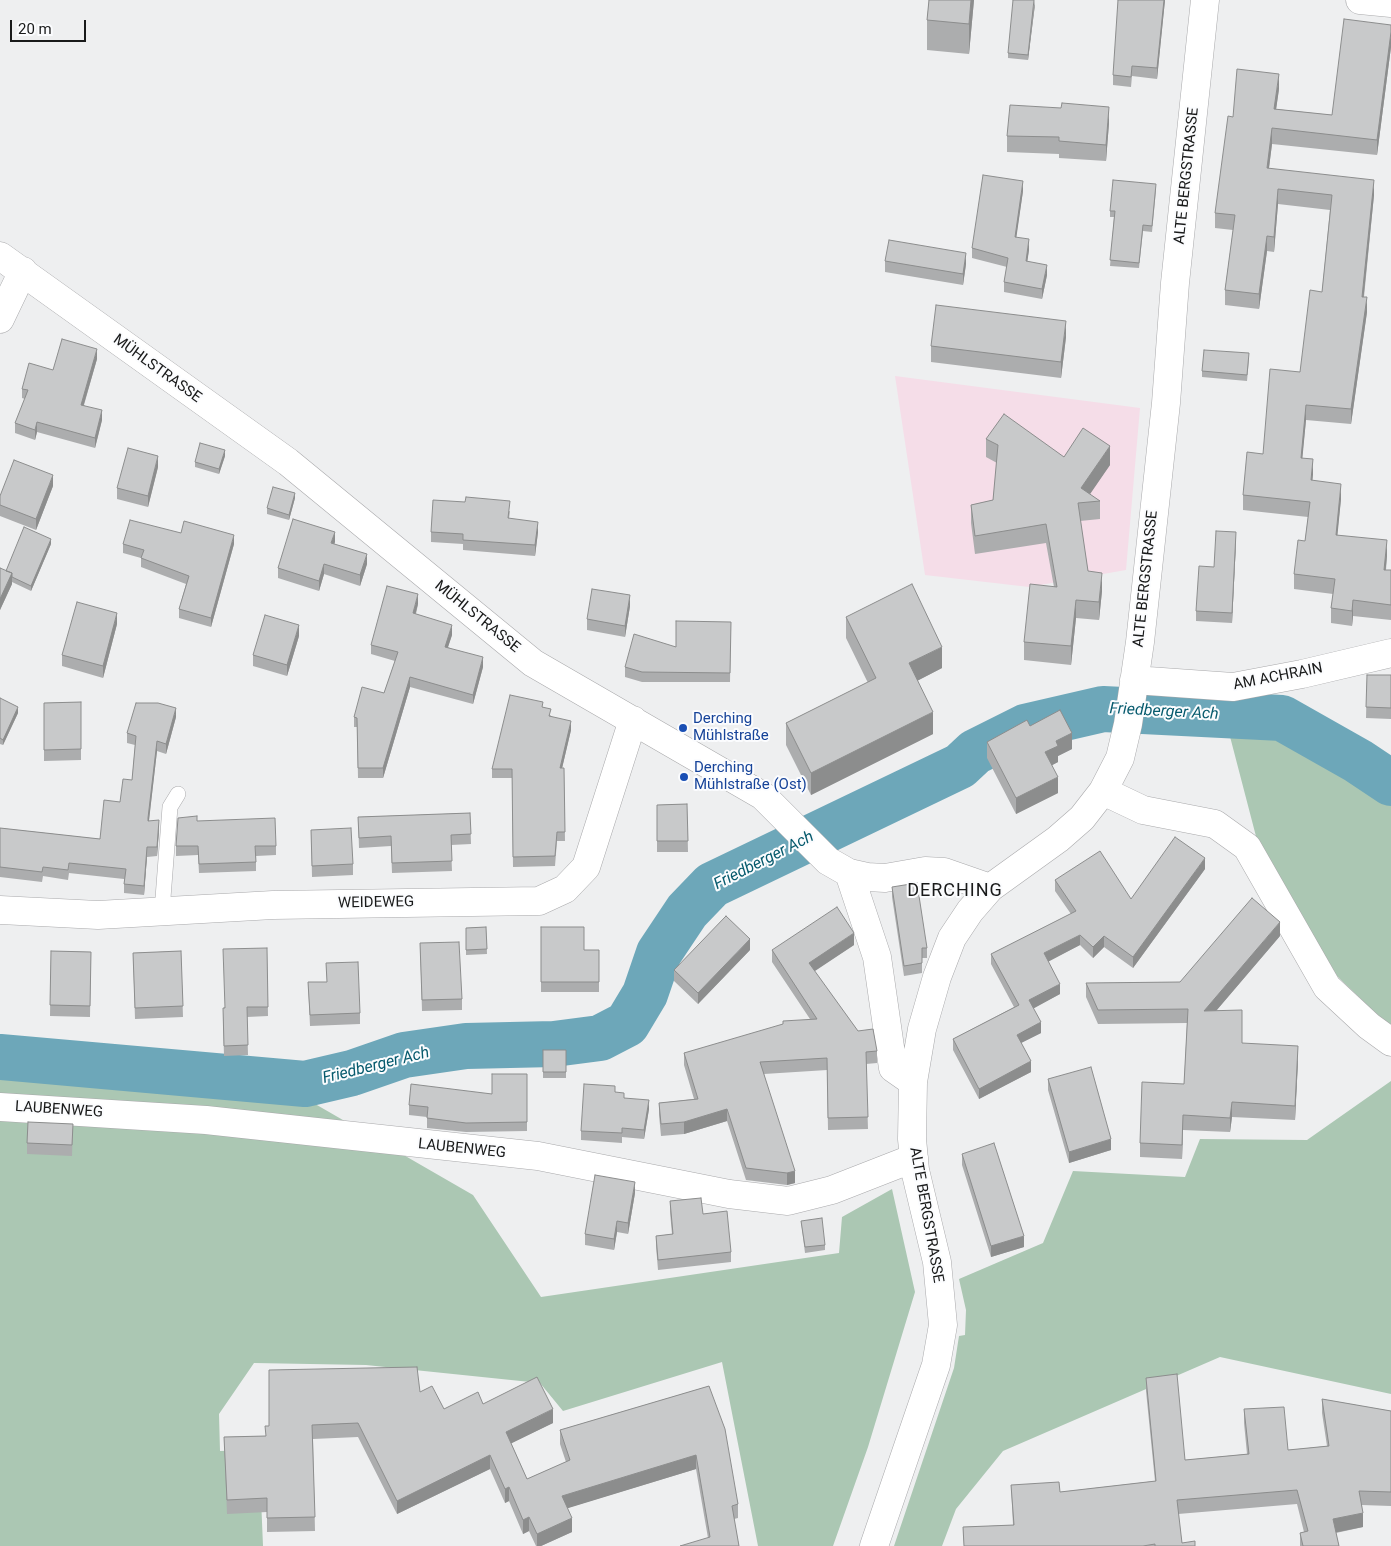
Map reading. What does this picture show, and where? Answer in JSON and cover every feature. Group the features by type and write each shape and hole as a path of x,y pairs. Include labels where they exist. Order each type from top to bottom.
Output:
{"street":[{"name":"ALTE BERGSTRASSE","path":"874,1546 936,1365 943,1324 937,1262 914,1158 913,1082 922,1029 937,977 952,938 970,911 990,888 1006,874 1058,839 1082,818 1103,791 1120,758 1128,724 1166,403 1175,283 1205,0"},
{"path":"1360,0 1391,3"},
{"name":"MÜHLSTRASSE","path":"0,256 288,462 534,663 763,796 828,861 848,873 867,878 885,878 925,871 944,872 990,888"},
{"path":"0,319 23,271"},
{"name":"AM ACHRAIN","path":"1133,687 1233,687 1302,674 1391,653"},
{"name":"WEIDEWEG","path":"0,910 98,915 273,905 539,901 565,889 586,867 633,720"},
{"path":"1103,791 1143,810 1215,824 1247,847 1328,987 1369,1026 1391,1042"},
{"path":"848,873 877,957 893,1068 913,1082"},
{"name":"LAUBENWEG","path":"0,1107 206,1120 538,1156 728,1194 788,1201 832,1190 914,1158"}],"lane":[{"path":"162,911 170,807 178,794"}],"shaded area":[{"path":"895,376 1140,408 1126,570 1029,587 925,575"}],"green space":[{"path":"1221,702 1288,709 1355,745 1391,769 1391,1028 1337,976 1258,844"},
{"path":"0,1063 277,1082 473,1195 541,1297 839,1253 842,1217 892,1189 915,1292 868,1447 833,1546 758,1546 722,1362 563,1411 540,1383 366,1365 254,1363 219,1414 220,1451 259,1450 263,1546 0,1546"},
{"path":"1391,1081 1391,1394 1220,1357 1003,1451 956,1509 942,1546 894,1546 954,1368 959,1336 965,1335 966,1310 959,1279 1043,1243 1073,1171 1185,1177 1200,1139 1307,1140"}],"building":[{"path":"929,0 971,0 969,24 927,20"},
{"path":"1013,0 1034,0 1028,55 1008,53"},
{"path":"1118,0 1164,0 1157,68 1132,66 1131,77 1113,75"},
{"path":"1344,19 1391,25 1377,140 1272,128 1267,168 1374,180 1362,297 1367,297 1351,409 1306,405 1301,458 1313,459 1311,480 1341,484 1336,535 1387,540 1384,570 1391,570 1391,605 1353,600 1352,611 1331,608 1335,579 1294,574 1298,540 1305,541 1310,502 1243,495 1247,452 1263,454 1270,369 1300,372 1310,290 1322,292 1332,195 1278,189 1274,237 1267,236 1259,294 1225,290 1235,215 1215,213 1228,116 1233,117 1237,69 1279,74 1274,109 1332,115"},
{"path":"1062,103 1109,107 1106,145 1059,141 1059,137 1007,136 1010,105 1061,108"},
{"path":"983,175 1023,181 1015,237 1029,239 1026,261 1047,265 1042,289 1004,282 1008,258 972,248"},
{"path":"1113,180 1156,184 1152,226 1143,225 1139,263 1110,260 1115,211 1110,211"},
{"path":"889,240 966,253 963,274 885,261"},
{"path":"936,305 1066,321 1061,362 931,346"},
{"path":"62,339 97,349 81,405 102,410 95,438 37,422 35,430 15,423 28,390 22,389 29,363 53,370"},
{"path":"1204,350 1249,353 1247,375 1202,371"},
{"path":"1004,414 1064,457 1083,428 1110,446 1081,488 1100,501 1078,503 1088,571 1102,573 1099,602 1076,600 1071,646 1024,642 1030,584 1057,587 1046,524 975,536 971,505 993,500 998,445 986,439"},
{"path":"200,443 225,450 219,469 195,462"},
{"path":"128,448 158,456 148,496 117,488"},
{"path":"14,460 53,475 36,519 0,505 0,496"},
{"path":"273,487 295,493 289,515 267,508"},
{"path":"466,497 510,501 508,518 538,522 535,545 463,540 463,534 431,532 433,500 465,502"},
{"path":"293,519 335,532 331,543 367,554 360,575 324,564 319,581 278,568"},
{"path":"130,520 181,533 184,521 234,535 211,618 179,609 189,576 141,558 144,550 123,544"},
{"path":"24,527 51,539 31,586 12,577 12,573 6,571"},
{"path":"1216,531 1236,532 1232,613 1196,611 1199,566 1214,567"},
{"path":"0,568 12,573 0,599"},
{"path":"912,584 942,647 909,663 933,712 811,773 786,723 876,678 846,617"},
{"path":"387,586 418,594 413,613 452,625 445,647 483,657 473,695 410,677 383,768 358,768 357,718 354,717 362,687 384,693 398,652 371,645"},
{"path":"592,589 630,595 625,626 587,619"},
{"path":"77,602 117,613 103,666 62,655"},
{"path":"265,615 299,625 287,665 253,655"},
{"path":"676,621 731,622 730,673 642,672 625,667 634,634 676,647"},
{"path":"1367,675 1391,675 1391,708 1366,707"},
{"path":"510,695 543,702 542,707 551,709 549,716 571,721 560,768 564,768 565,832 557,832 555,856 513,857 512,769 492,769"},
{"path":"0,698 18,707 3,740 0,738"},
{"path":"81,702 81,749 44,750 44,703"},
{"path":"136,703 158,703 176,708 166,744 157,741 148,821 159,820 157,847 147,847 144,886 124,884 126,869 69,863 68,870 43,867 42,872 0,867 0,828 100,839 104,800 120,802 123,779 132,780 136,736 127,733"},
{"path":"1060,710 1072,733 1056,741 1058,746 1045,752 1058,777 1016,798 987,742 1027,720 1030,726"},
{"path":"687,804 688,841 657,841 657,805"},
{"path":"470,813 471,834 451,835 452,861 392,863 391,836 359,838 358,817"},
{"path":"197,816 197,821 275,818 276,846 255,846 256,862 199,864 198,846 176,846 178,818"},
{"path":"351,828 353,864 312,866 311,830"},
{"path":"1175,837 1205,858 1133,957 1104,936 1093,947 1080,935 1044,953 1060,984 1029,1000 1041,1022 1017,1035 1031,1061 979,1089 953,1039 1019,1005 991,954 1076,911 1055,880 1100,851 1131,899"},
{"path":"917,883 927,948 922,948 922,963 904,966 892,887"},
{"path":"1252,898 1280,922 1204,1011 1242,1010 1242,1043 1298,1046 1295,1106 1232,1102 1230,1118 1183,1115 1182,1145 1140,1143 1142,1082 1184,1084 1188,1009 1098,1010 1086,983 1180,982"},
{"path":"837,907 854,933 809,963 858,1031 873,1029 877,1051 866,1052 868,1117 828,1118 827,1058 760,1062 795,1171 787,1173 746,1168 727,1109 684,1122 661,1124 659,1103 698,1099 684,1053 783,1024 783,1021 817,1019 772,950"},
{"path":"726,916 750,939 698,993 674,970"},
{"path":"486,927 487,949 466,950 466,928"},
{"path":"541,927 584,927 584,950 599,950 599,982 541,982"},
{"path":"459,942 462,999 422,1000 420,943"},
{"path":"267,948 268,1007 247,1007 248,1045 224,1046 223,949"},
{"path":"51,951 91,952 90,1006 50,1005"},
{"path":"181,951 183,1006 135,1008 133,953"},
{"path":"358,962 360,1013 310,1015 308,982 327,982 326,963"},
{"path":"543,1050 566,1050 566,1072 543,1072"},
{"path":"1091,1067 1111,1139 1069,1152 1048,1079"},
{"path":"492,1074 527,1074 527,1122 466,1123 427,1118 428,1107 409,1105 411,1084 492,1094"},
{"path":"584,1084 615,1086 615,1092 624,1093 624,1098 649,1100 644,1130 622,1128 622,1133 581,1131"},
{"path":"28,1122 73,1124 72,1145 27,1143"},
{"path":"994,1143 1024,1236 991,1246 962,1154"},
{"path":"595,1175 635,1182 628,1223 617,1221 614,1239 585,1234"},
{"path":"701,1198 703,1214 727,1211 731,1252 658,1260 656,1236 673,1234 670,1201"},
{"path":"822,1218 825,1245 805,1247 801,1221"},
{"path":"417,1367 420,1392 432,1386 444,1409 478,1392 483,1404 537,1377 553,1409 506,1432 527,1479 570,1460 560,1430 709,1386 725,1429 738,1504 732,1506 739,1546 680,1546 710,1537 696,1455 562,1496 572,1518 537,1534 529,1517 523,1520 509,1487 505,1489 490,1455 397,1501 358,1423 312,1425 315,1517 267,1518 267,1498 227,1500 224,1437 266,1436 265,1426 269,1426 269,1370"},
{"path":"1177,1374 1185,1460 1249,1454 1244,1409 1284,1407 1288,1450 1329,1446 1322,1399 1391,1411 1391,1492 1359,1491 1363,1513 1333,1519 1339,1546 1303,1546 1300,1533 1308,1531 1297,1490 1177,1500 1182,1543 1195,1541 1195,1546 1155,1546 1155,1544 1143,1546 964,1546 963,1527 1014,1525 1011,1485 1059,1482 1060,1492 1156,1481 1146,1378"}],"waterway":[{"name":"Friedberger Ach","path":"0,1057 305,1084 352,1073 404,1055 466,1046 554,1044 600,1038 627,1024 645,994 659,953 687,911 712,885 960,766 975,752 1025,727 1103,709 1282,718 1358,761 1391,783"}],"place":[{"name":"Derching Mühlstraße","path":"683,728"},
{"name":"Derching Mühlstraße (Ost)","path":"684,777"}],"district":[{"name":"DERCHING","path":"955,891"}]}
